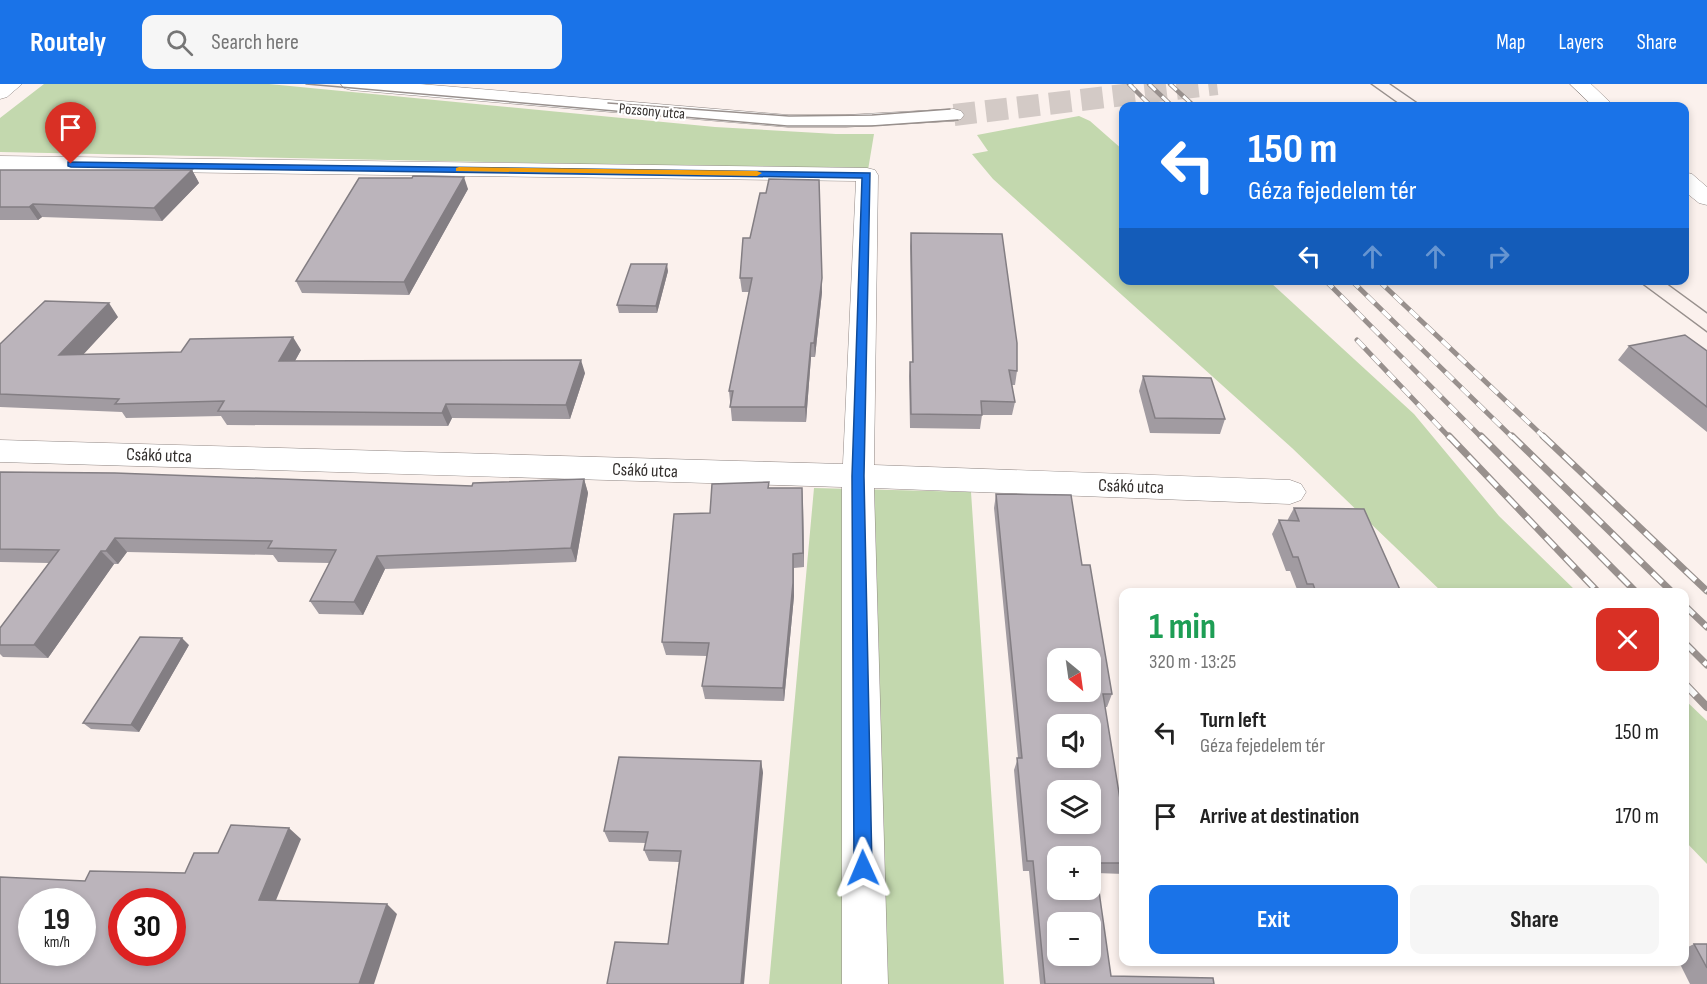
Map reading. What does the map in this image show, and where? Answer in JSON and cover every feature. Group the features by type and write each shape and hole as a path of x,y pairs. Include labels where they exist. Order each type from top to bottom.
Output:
{"street":[{"path":"0,93 12,84"},
{"name":"Pozsony utca","path":"351,84 788,121 846,122 954,115"},
{"path":"1580,84 1600,102"},
{"path":"0,163 867,175 858,476 865,984"},
{"path":"1689,183 1707,198"},
{"name":"Csákó utca","path":"0,451 858,476 1290,492"}],"green space":[{"path":"44,84 269,84 715,127 874,134 868,170 0,152 0,118"},
{"path":"1079,116 1090,121 1119,146 1119,285 1273,285 1414,414 1499,516 1573,588 1438,588 1292,448 993,179 972,154 988,151 977,135"},
{"path":"814,488 971,492 1004,984 769,984"},
{"path":"1689,704 1707,721 1707,864 1689,845"}],"building":[{"path":"0,170 192,170 154,208 33,204 29,207 0,207"},
{"path":"413,176 464,177 404,282 296,281 359,178 412,178"},
{"path":"769,179 819,180 822,278 814,343 811,343 805,407 730,407 733,391 729,391 752,278 740,278 743,238 750,238 760,193 766,193"},
{"path":"911,233 1002,234 1017,343 1017,371 1009,370 1015,402 981,401 982,415 911,414 910,362 913,362"},
{"path":"631,264 667,264 656,306 617,305"},
{"path":"45,301 109,303 59,355 181,352 190,339 293,337 279,361 581,360 566,405 446,404 442,413 218,411 224,401 115,404 119,399 0,394 0,344"},
{"path":"1685,335 1707,351 1707,407 1629,346"},
{"path":"1143,376 1211,378 1225,419 1155,418"},
{"path":"0,472 115,473 472,486 473,483 584,479 571,548 377,556 354,602 310,601 336,550 268,548 272,541 115,538 106,551 101,551 34,645 0,645 0,628 59,550 0,549"},
{"path":"769,482 768,488 802,488 803,553 793,554 793,583 783,688 702,686 709,643 662,642 674,514 710,513 712,484"},
{"path":"996,494 1071,495 1082,565 1090,565 1112,694 1103,694 1119,793 1119,863 1101,863 1101,846 1047,846 1047,900 1100,900 1111,976 1213,978 1214,984 1045,984 1033,861 1027,861 1017,758 1022,758"},
{"path":"1294,508 1364,509 1399,588 1314,588 1313,584 1307,584 1298,557 1293,557 1279,520 1299,521"},
{"path":"140,637 182,638 131,725 83,723"},
{"path":"619,757 761,761 741,984 607,984 615,942 668,944 681,851 644,850 648,832 604,831"},
{"path":"231,825 289,828 259,900 387,904 359,984 0,984 0,877 85,881 90,871 185,873 194,853 218,853"},
{"path":"1694,944 1707,944 1707,968"}],"tunnel":[{"path":"954,115 1217,84"}],"tram line":[{"path":"306,84 787,126 872,126 958,120"},
{"path":"1371,84 1396,102"},
{"path":"1390,84 1416,102"},
{"path":"608,103 789,116 872,115 950,109"},
{"path":"1644,285 1707,332"},
{"path":"1669,285 1707,313"}],"railway":[{"path":"1129,84 1147,102"},
{"path":"1149,84 1168,102"},
{"path":"1170,84 1190,102"},
{"path":"1330,285 1482,438"},
{"path":"1356,285 1513,438"},
{"path":"1383,285 1545,438"},
{"path":"1357,340 1450,438"},
{"path":"1449,436 1594,588"},
{"path":"1481,436 1632,588"},
{"path":"1512,436 1668,588"},
{"path":"1543,436 1707,591"},
{"path":"1689,610 1707,627"},
{"path":"1689,647 1707,665"},
{"path":"1689,688 1707,707"}],"slow traffic":[{"path":"459,169 757,173"}],"route":[{"path":"71,164 867,175 858,476 863,868"}]}
